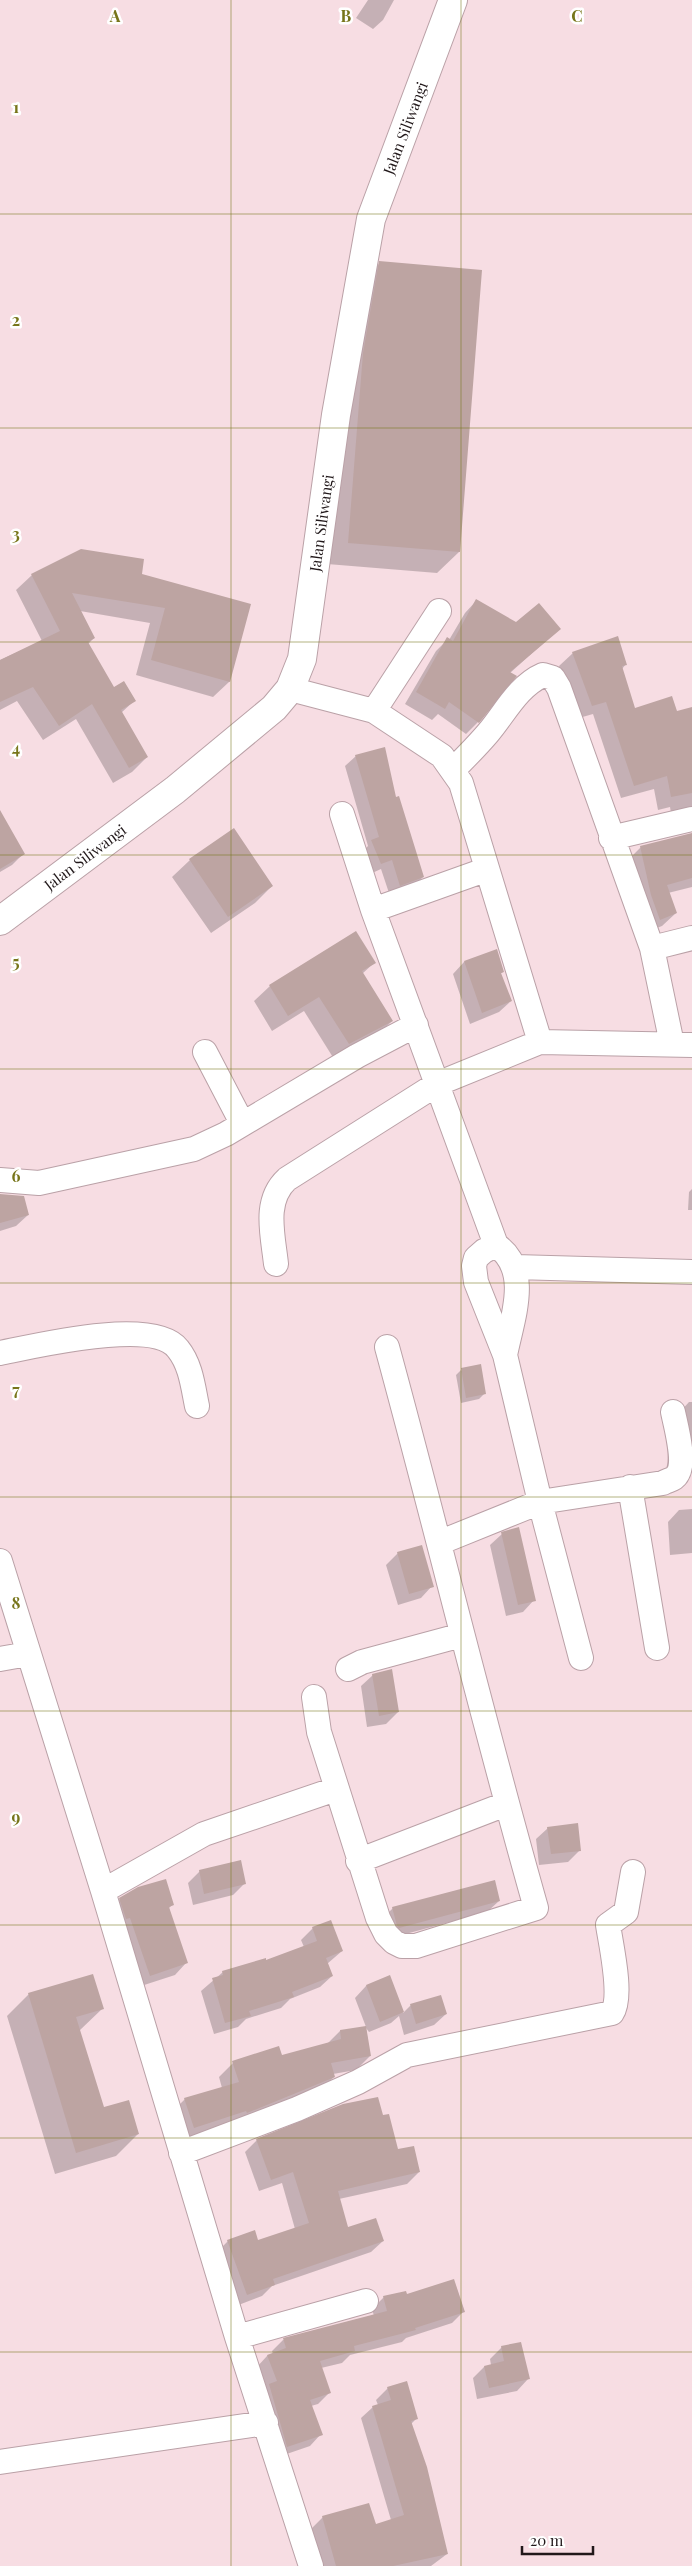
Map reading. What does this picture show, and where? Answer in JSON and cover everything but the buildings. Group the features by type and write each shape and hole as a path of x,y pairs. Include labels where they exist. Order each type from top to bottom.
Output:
{"main road":[{"name":"Jalan Siliwangi","path":"0,922 175,790 274,708 290,689 302,659 336,416 371,219 453,0"}],"street":[{"path":"374,711 439,611"},
{"path":"276,1264 271,1218 273,1201 278,1188 287,1179 437,1084 540,1042 682,1044 652,948 611,838 559,688 553,678 543,675 532,680 510,703 487,734 453,770"},
{"path":"290,689 374,711 442,756 453,770 461,783 485,870 540,1042"},
{"path":"342,814 373,910 496,1245 515,1267 518,1282 505,1355"},
{"path":"611,838 692,819"},
{"path":"373,910 485,870"},
{"path":"652,948 692,938"},
{"path":"0,1180 39,1183 194,1149 226,1134 357,1056 416,1025"},
{"path":"205,1052 242,1123"},
{"path":"496,1245 484,1251 476,1258 474,1266 476,1282 505,1355 540,1502 581,1658"},
{"path":"515,1267 692,1272"},
{"path":"0,1353 72,1339 142,1334 160,1337 178,1347 189,1368 197,1406"},
{"path":"314,1697 319,1732 336,1789 358,1861 386,1934 402,1946 416,1946 536,1908 506,1804 462,1635 441,1542 387,1348"},
{"path":"441,1542 540,1502 663,1483 675,1477 681,1468 673,1412"},
{"path":"630,1487 657,1648"},
{"path":"0,1561 103,1891 181,2153 311,2566"},
{"path":"348,1669 362,1662 462,1635"},
{"path":"0,1659 28,1654"},
{"path":"103,1891 204,1834 336,1789"},
{"path":"358,1861 506,1804"},
{"path":"181,2153 297,2109 358,2082 407,2055 612,2013 617,2006 608,1925 626,1912 633,1872"},
{"path":"238,2337 366,2301"},
{"path":"0,2462 266,2423"}]}
